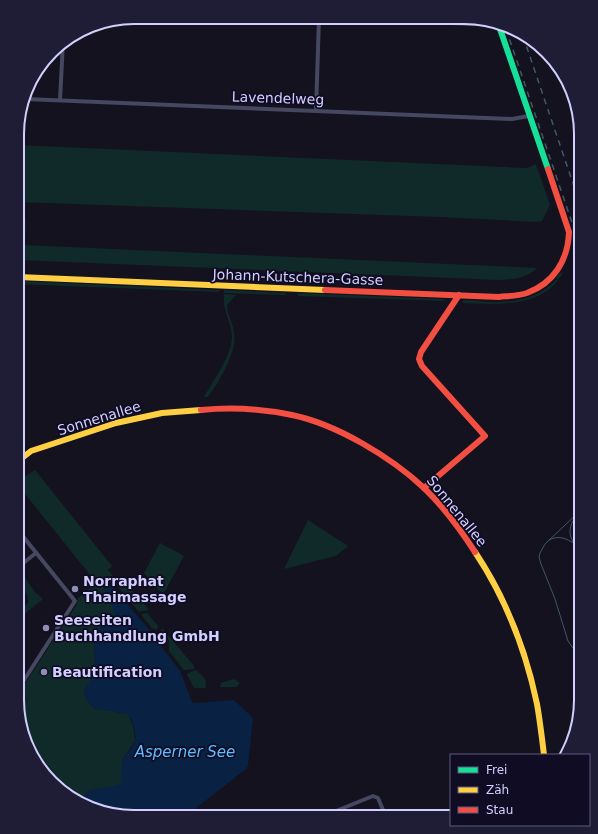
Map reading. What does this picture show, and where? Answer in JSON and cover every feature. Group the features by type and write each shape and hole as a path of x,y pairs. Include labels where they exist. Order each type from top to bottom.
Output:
{"street":[{"path":"316,111 319,24"},
{"path":"500,30 529,116"},
{"path":"60,100 63,50"},
{"name":"Lavendelweg","path":"30,98 512,119 529,116"},
{"name":"Johann-Kutschera-Gasse","path":"24,277 459,295 513,296 527,293 541,286 555,274 564,261 570,242 570,232 529,116"},
{"path":"424,488 485,436 422,366 419,359 421,352 459,295"},
{"name":"Sonnenallee","path":"24,456 31,451 60,443 102,427 143,417 196,410 258,410 293,415 327,426 362,443 384,456 411,476 424,488 448,515 472,547 488,572 505,605 516,631 528,669 537,704 544,754"},
{"path":"24,538 76,601 24,680"},
{"path":"24,562 36,553"},
{"path":"338,810 371,796 378,798 383,810"}],"green space":[{"path":"24,145 527,168 536,164 550,205 542,221 537,222 440,217 24,202"},
{"path":"24,219 26,219 25,245 537,268 524,276 508,280 24,260"},
{"path":"563,272 555,284 544,293 519,302 491,304 463,303 462,301 507,302 525,298 550,286 557,279 556,277"},
{"path":"24,281 219,290 219,292 24,284"},
{"path":"224,290 286,293 286,295 224,293"},
{"path":"298,293 443,299 446,301 298,296"},
{"path":"224,294 236,295 227,305 234,332 233,348 227,366 217,383 208,397 204,397 226,359 231,343 232,336 224,305"},
{"path":"35,470 112,566 107,571 109,571 113,576 102,586 105,589 111,585 125,602 106,589 111,603 115,606 115,619 113,622 96,631 94,634 95,671 99,673 84,693 89,703 94,708 128,714 134,730 135,741 124,757 121,782 119,785 89,800 67,787 56,778 35,749 26,721 24,707 24,685 77,604 78,598 99,581 100,577 106,572 95,581 24,493 24,477"},
{"path":"308,520 348,546 336,556 284,569"},
{"path":"160,543 184,556 163,595 144,573"},
{"path":"24,576 35,592 43,599 24,614 24,606 29,602 24,590"},
{"path":"121,577 148,610 139,612 118,587"},
{"path":"147,613 158,626 157,630 152,628 142,616 142,614"},
{"path":"162,628 194,666 194,669 184,670 169,651 169,641 161,630"},
{"path":"196,670 205,679 205,688 194,688 187,675 188,673"},
{"path":"234,679 240,683 237,687 220,687 221,683"}],"water":[{"name":"Asperner See","path":"111,585 146,626 180,671 192,702 234,700 253,718 248,766 194,810 120,809 92,802 84,798 87,791 119,785 123,760 135,741 134,727 128,714 94,708 89,703 84,693 95,673 94,634 99,629 113,622 115,619 114,612 105,589"}],"tram line":[{"path":"574,517 545,544 539,557 555,599 568,641 574,648"},
{"path":"574,520 570,529 574,543"},
{"path":"549,540 552,538 562,538 574,543"}],"railway":[{"path":"507,33 574,228"},
{"path":"525,43 574,186"}],"traffic: fast":[{"path":"501,30 548,169"}],"traffic: slow":[{"path":"24,277 325,290"},
{"path":"24,456 31,451 116,423 162,413 201,410"},
{"path":"475,552 486,569 505,606 527,664 537,704 544,754"}],"traffic: jam":[{"path":"325,290 499,297 524,294 537,289 552,277 558,269 566,252 569,232 548,169"},
{"path":"424,488 485,436 422,366 419,359 421,352 459,295"},
{"path":"201,410 258,410 292,415 309,419 327,426 362,443 396,465 424,488 451,518 475,552"}],"place":[{"name":"Norraphat Thaimassage","path":"75,589"},
{"name":"Seeseiten Buchhandlung GmbH","path":"46,628"},
{"name":"Beautification","path":"44,672"}]}
